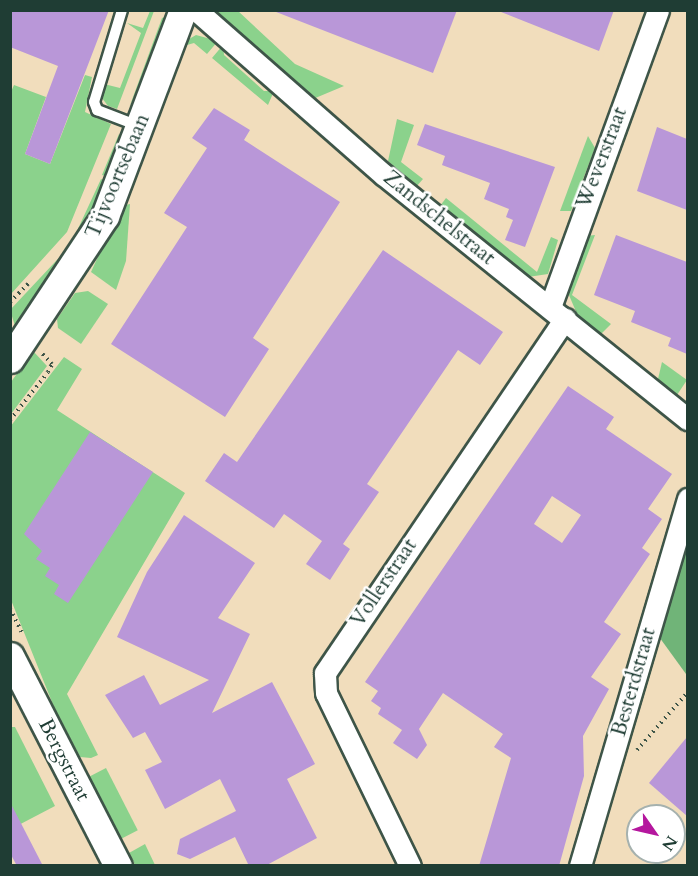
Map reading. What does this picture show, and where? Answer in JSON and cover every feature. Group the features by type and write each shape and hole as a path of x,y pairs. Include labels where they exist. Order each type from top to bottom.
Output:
{"street":[{"name":"Tijvoortsebaan","path":"10,360 86,252 140,126 183,10"},
{"name":"Zandschelstraat","path":"196,10 384,175 687,419"},
{"name":"Weverstraat","path":"557,313 658,10"},
{"name":"Vollerstraat","path":"410,866 326,693 325,673 557,313"},
{"name":"Besterdstraat","path":"580,866 687,499"},
{"name":"Bergstraat","path":"10,656 118,866"}],"lane":[{"path":"122,10 94,102 97,110 140,126"}],"path":[{"path":"10,302 35,276"},
{"path":"609,766 628,761 687,692"}],"green space":[{"path":"150,11 154,11 117,109 108,106 102,98 104,84 120,88 141,33 127,23 143,28"},
{"path":"214,11 238,11 295,64 344,86 313,99"},
{"path":"162,18 169,18 129,108"},
{"path":"196,35 218,41 207,54 194,43 187,45 154,120 184,42"},
{"path":"223,45 224,55 264,91 274,91 268,105 212,58"},
{"path":"85,75 92,77 85,112 111,124 67,232 11,294 10,94 14,85 46,97 25,154 50,164"},
{"path":"397,119 414,125 401,162 423,179 416,187 388,161"},
{"path":"119,134 121,142 109,177 102,175"},
{"path":"588,136 595,148 571,211 560,211"},
{"path":"101,179 107,182 98,206 16,329 10,310 70,246"},
{"path":"446,198 537,272 551,237 558,240 548,274 528,277 440,206"},
{"path":"130,204 126,261 116,290 91,272 121,206"},
{"path":"595,235 572,295 611,324 601,334 577,314 566,288 586,236"},
{"path":"88,291 108,304 81,344 58,328 57,319 75,293"},
{"path":"33,351 47,366 11,414 11,382"},
{"path":"64,357 82,369 57,410 185,493 67,694 98,755 91,758 80,757 54,707 11,600 10,427"},
{"path":"662,362 687,380 677,395 658,379"},
{"path":"687,529 687,673 686,674 657,634"},
{"path":"10,727 15,727 55,806 11,829"},
{"path":"106,768 138,830 121,839 89,777"},
{"path":"145,844 155,865 135,865 129,853"}],"building":[{"path":"10,10 109,10 50,164 25,154 58,66 10,47"},
{"path":"271,10 457,10 433,73"},
{"path":"496,10 614,10 599,51"},
{"path":"214,108 250,130 244,140 340,202 253,338 269,349 225,417 111,344 187,227 164,213 207,148 192,138"},
{"path":"425,124 555,167 525,247 505,240 513,220 506,217 509,209 484,199 490,183 442,165 445,156 417,145"},
{"path":"657,127 687,139 687,210 637,191"},
{"path":"616,235 687,262 687,354 668,346 671,338 631,322 635,311 594,295"},
{"path":"383,250 503,332 480,365 458,350 367,484 379,492 343,544 350,549 330,580 306,564 322,541 284,514 274,528 205,481 224,453 237,462"},
{"path":"568,386 614,417 606,429 672,474 648,509 662,519 642,548 650,554 604,622 621,634 591,677 609,689 583,736 584,776 559,866 479,866 511,758 494,747 503,734 443,693 419,729 427,745 417,759 393,743 402,730 378,714 381,708 371,701 378,691 365,682","holes":["552,496 581,515 562,543 534,524"]},
{"path":"90,432 153,472 68,603 54,594 59,585 45,576 50,568 36,559 42,551 24,534"},
{"path":"184,515 255,563 218,618 250,634 212,713 272,682 315,764 287,779 317,838 265,866 249,866 235,837 190,859 177,854 180,839 236,811 220,779 165,809 145,770 162,762 145,732 133,738 105,695 144,675 160,705 209,680 117,637 147,572"},
{"path":"687,737 687,816 686,804 673,804 649,783"},
{"path":"10,802 43,866 17,866 10,853"}]}
